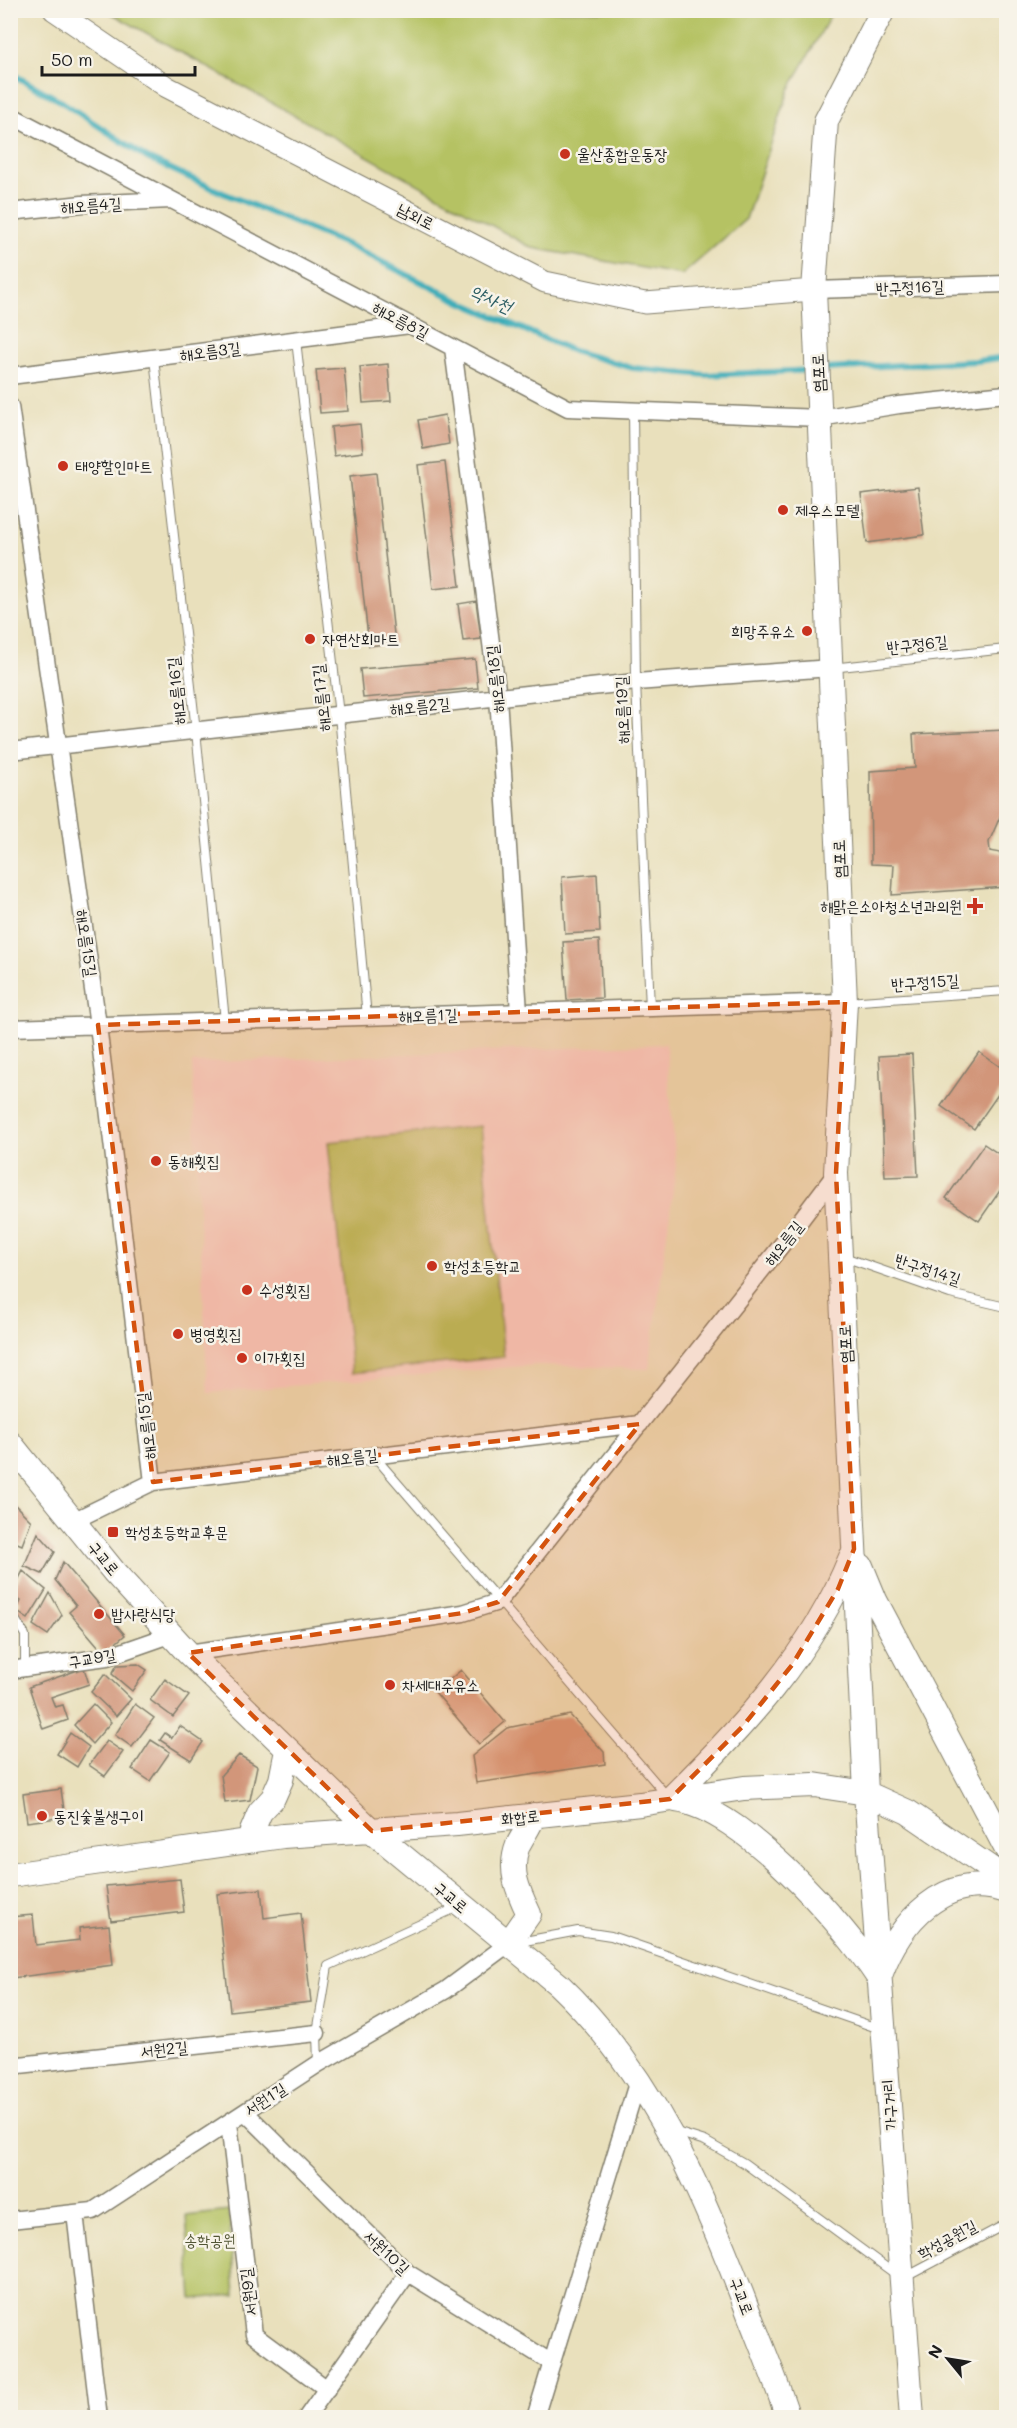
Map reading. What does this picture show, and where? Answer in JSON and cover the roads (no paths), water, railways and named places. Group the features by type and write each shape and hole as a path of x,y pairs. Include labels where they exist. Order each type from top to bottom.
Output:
{"main road":[{"name":"염포로","path":"866,1792 836,1173 845,1002 814,290 825,121 883,10"},
{"name":"구교로","path":"10,1443 73,1521 188,1653 372,1831 559,1985 586,2011 616,2046 667,2128 694,2178 721,2240 788,2418"},
{"path":"670,1799 743,1726 792,1665 838,1589 854,1550"},
{"path":"854,1550 875,1600 1006,1848"},
{"path":"248,1841 260,1812 273,1798 281,1780 287,1750"},
{"name":"화합로","path":"10,1875 283,1836 372,1831 534,1815 744,1788 802,1785 866,1792 908,1812 1006,1879"},
{"name":"가구거리","path":"866,1792 912,2418"},
{"path":"670,1799 690,1802 711,1812 734,1827 768,1855 809,1891 836,1919 860,1948 879,1978"},
{"path":"508,1944 529,1914 514,1878 513,1861 519,1843 534,1815"},
{"path":"879,1978 892,1945 903,1928 933,1901 965,1888 983,1887 1006,1891"}],"street":[{"name":"남외로","path":"54,10 166,87 545,282 645,303 814,290"},
{"name":"해오름8길","path":"10,116 567,408 820,418"},
{"name":"해오름4길","path":"10,212 82,204 171,200"},
{"name":"반구정16길","path":"814,290 1006,284"},
{"name":"해오름3길","path":"10,376 410,325"},
{"name":"해오름18길","path":"453,348 498,697 519,1012"},
{"path":"820,418 899,405 1006,394"},
{"name":"해오름15길","path":"10,406 98,1025 153,1482"},
{"name":"해오름2길","path":"10,751 636,682 831,668"},
{"name":"해오름1길","path":"10,1028 845,1002"},
{"name":"해오름길","path":"498,1602 784,1242 836,1173"},
{"name":"해오름길","path":"73,1521 153,1482 640,1424"},
{"path":"188,1653 463,1613 498,1602"},
{"name":"구교9길","path":"18,1669 106,1657 170,1635"},
{"name":"서원1길","path":"10,2220 93,2211 318,2064 446,1990 508,1944"},
{"name":"서원2길","path":"10,2066 317,2033"},
{"path":"535,2418 638,2080"},
{"name":"서원10길","path":"245,2112 408,2273 552,2363"},
{"name":"서원9길","path":"229,2123 254,2336 327,2389"},
{"path":"75,2213 99,2418"},
{"path":"306,2418 408,2273"}],"lane":[{"name":"해오름17길","path":"296,340 339,715 367,1017"},
{"name":"해오름16길","path":"154,358 196,731 225,1021"},
{"name":"해오름19길","path":"633,411 636,682 650,1008"},
{"name":"반구정6길","path":"831,668 1006,649"},
{"name":"반구정15길","path":"845,1002 1006,991"},
{"name":"반구정14길","path":"841,1256 950,1294 1006,1307"},
{"path":"373,1455 670,1799"},
{"path":"10,1611 25,1635 18,1669"},
{"path":"318,2064 317,2033 328,1966 461,1906"},
{"path":"508,1944 578,1931 611,1936 883,2030"},
{"path":"667,2128 705,2141 744,2163 902,2279"},
{"name":"학성공원길","path":"902,2279 1006,2224"}],"waterway":[{"name":"약사천","path":"10,73 59,100 147,158 223,193 348,245 461,302 573,351 633,368 706,375 814,370"},
{"name":"약사천","path":"824,369 977,361 1006,357"}],"place":[{"name":"울산종합운동장","path":"565,154"},
{"name":"태양할인마트","path":"63,466"},
{"name":"제우스모텔","path":"783,510"},
{"name":"희망주유소","path":"807,631"},
{"name":"자연산회마트","path":"310,639"},
{"name":"해맑은소아청소년과의원","path":"975,906"},
{"name":"동해횟집","path":"156,1161"},
{"name":"학성초등학교","path":"432,1266"},
{"name":"수성횟집","path":"247,1290"},
{"name":"병영횟집","path":"178,1334"},
{"name":"이가횟집","path":"242,1358"},
{"name":"학성초등학교후문","path":"113,1532"},
{"name":"밥사랑식당","path":"99,1614"},
{"name":"차세대주유소","path":"390,1685"},
{"name":"동진숯불생구이","path":"42,1816"}],"park label":[{"name":"송학공원","path":"210,2240"}]}
